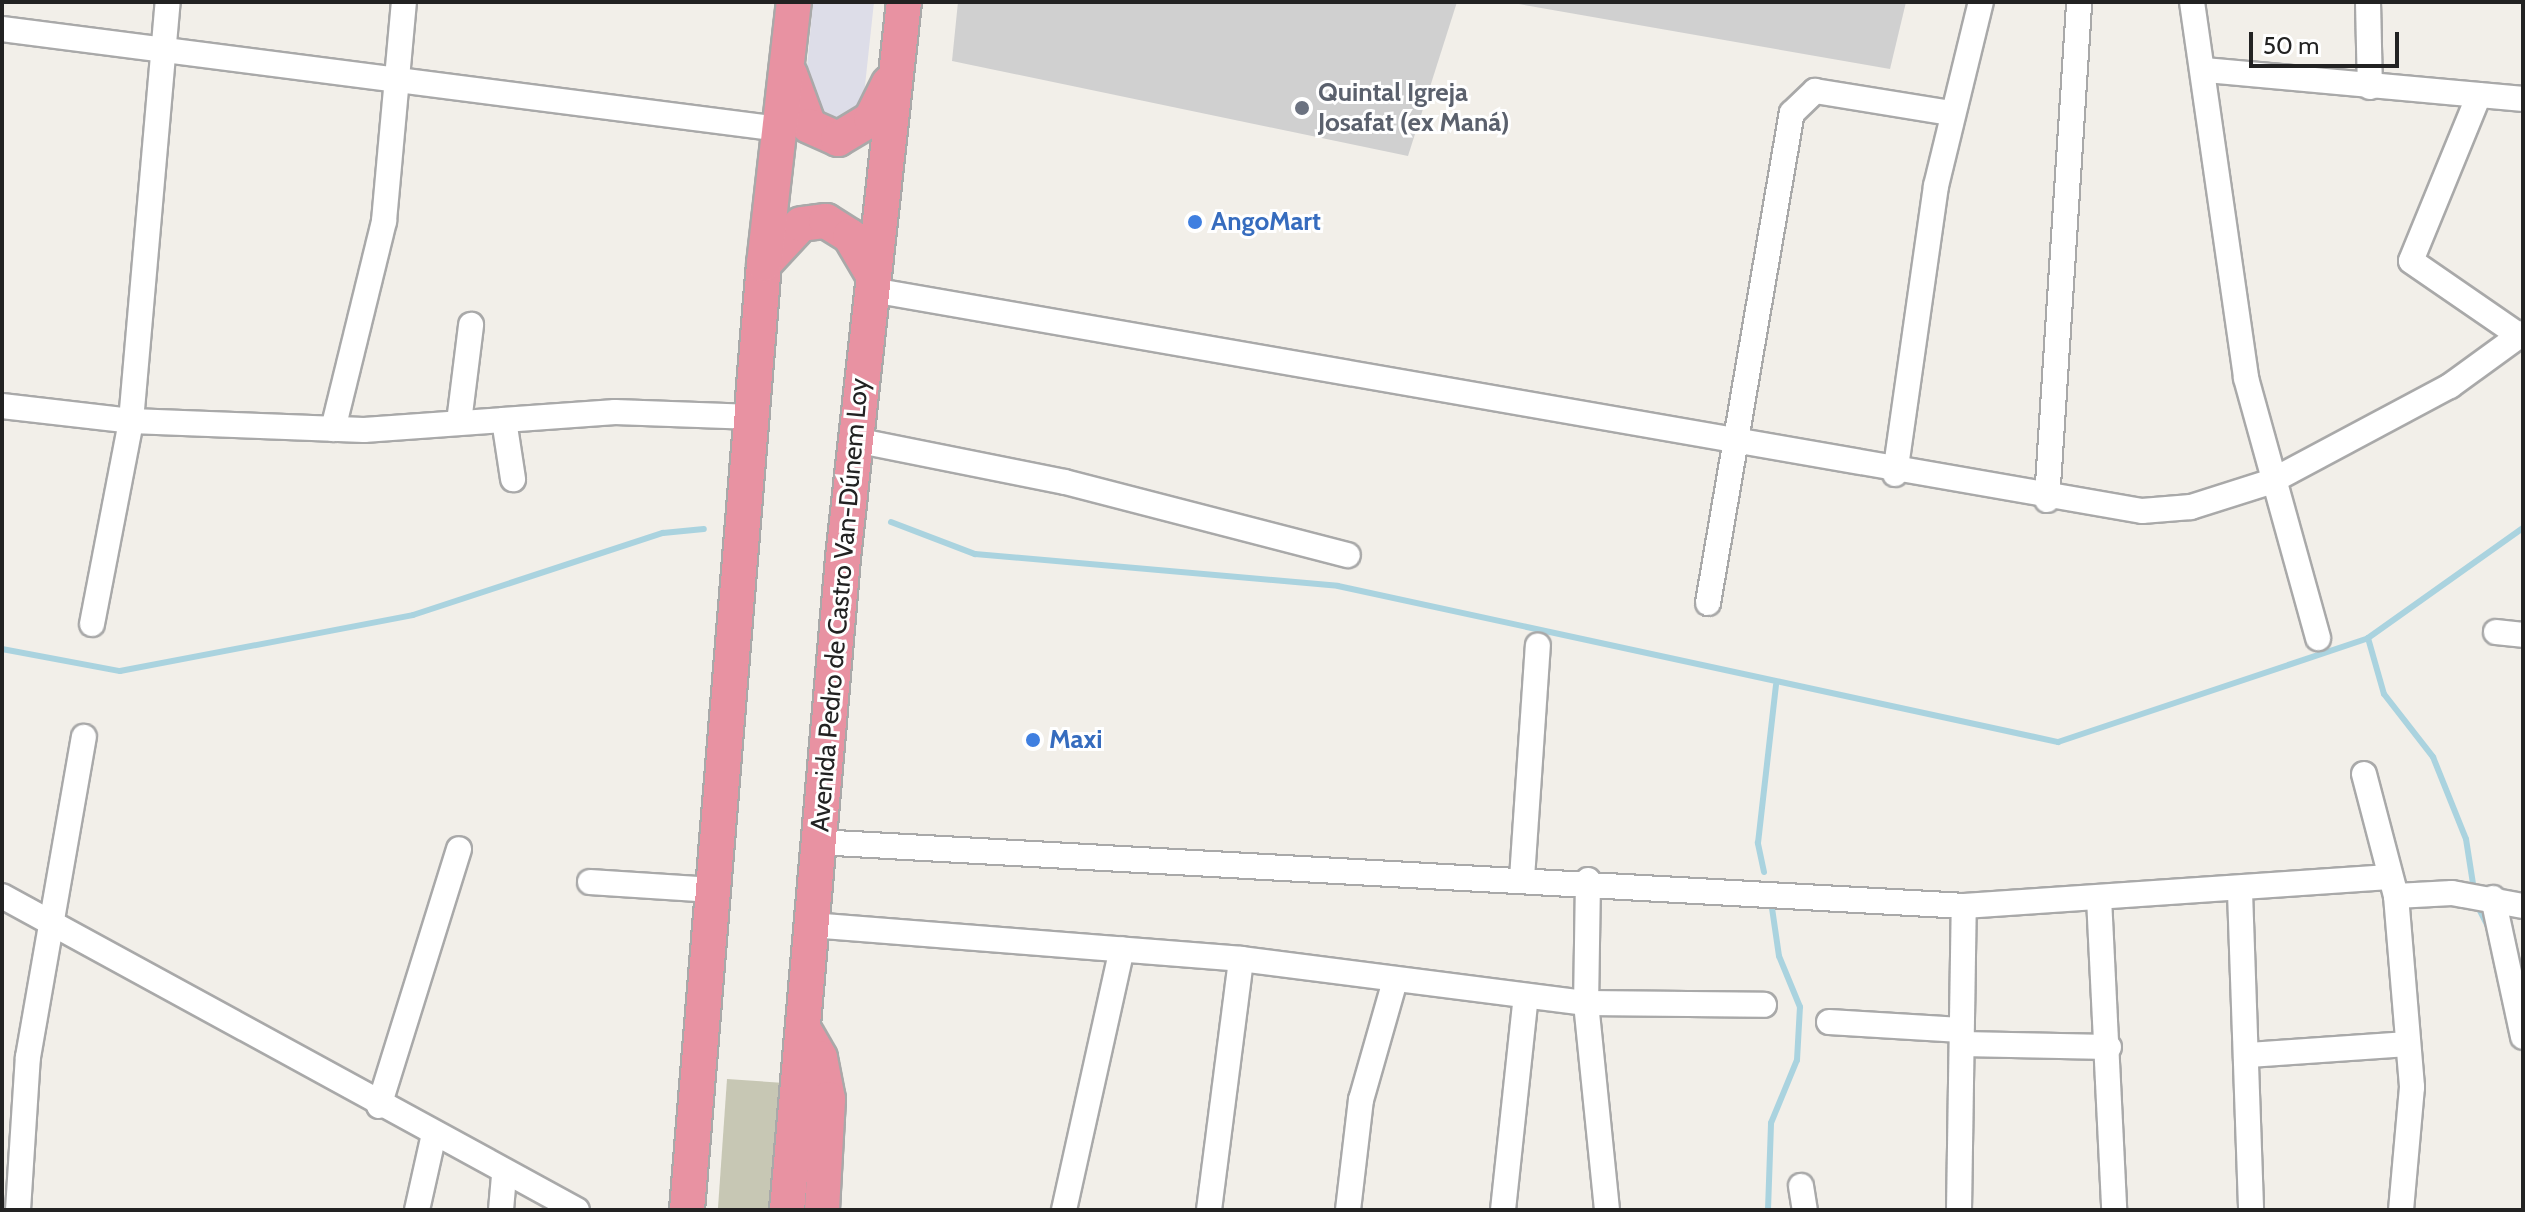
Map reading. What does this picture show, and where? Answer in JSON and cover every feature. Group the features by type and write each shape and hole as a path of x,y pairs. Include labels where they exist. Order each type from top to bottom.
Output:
{"highway":[{"path":"687,1210 754,417 764,264 794,2"},
{"name":"Avenida Pedro de Castro Van-Dúnem Loy","path":"787,1210 843,558 904,2"},
{"path":"787,62 809,126 838,139 871,119 898,66"},
{"path":"764,264 801,224 826,221 850,236 872,283"},
{"path":"802,1027 820,1058 828,1099 822,1210"}],"street":[{"path":"92,624 131,421 168,2"},
{"path":"333,429 384,221 404,2"},
{"path":"1895,474 1951,113 1981,2"},
{"path":"2047,500 2079,2"},
{"path":"2192,2 2205,70 2239,339 2270,482 2318,638"},
{"path":"2368,2 2370,87"},
{"path":"2,29 397,75 779,129"},
{"path":"2205,70 2523,99"},
{"path":"1708,603 1792,113 1815,91 1951,113"},
{"path":"872,283 1734,446 2047,500 2168,510 2270,482 2450,386 2521,334 2411,261 2479,95"},
{"path":"459,422 471,325"},
{"path":"2,406 131,421 333,429 615,412 754,417"},
{"path":"504,420 513,479"},
{"path":"855,440 1065,482 1348,555"},
{"path":"2496,632 2523,635"},
{"path":"1522,878 1538,646"},
{"path":"18,1210 28,1057 84,737"},
{"path":"2364,774 2393,886 2407,1044 2412,1133 2401,1210"},
{"path":"817,842 1588,880 1964,906 2393,886 2493,898 2523,906"},
{"path":"379,1106 459,849"},
{"path":"1588,880 1586,1003 1607,1210"},
{"path":"590,882 713,890"},
{"path":"2240,892 2250,1055 2251,1210"},
{"path":"2,896 51,927 504,1175 577,1210"},
{"path":"2099,898 2109,1047 2114,1210"},
{"path":"2493,898 2523,1037"},
{"path":"1959,1210 1964,906"},
{"path":"810,925 1241,959 1586,1003 1764,1005"},
{"path":"1064,1210 1122,949"},
{"path":"1209,1210 1241,959"},
{"path":"1348,1210 1361,1100 1395,981"},
{"path":"1503,1210 1526,996"},
{"path":"1829,1022 1962,1037 2109,1047"},
{"path":"2250,1055 2407,1044"},
{"path":"417,1210 434,1134"},
{"path":"501,1210 504,1175"}],"shaded area":[{"path":"813,2 874,2 863,104 850,120 822,122 805,89"},
{"name":"Quintal Igreja Josafat (ex Maná)","path":"958,2 1457,2 1408,156 952,61"},
{"name":"Quintal Igreja Josafat (ex Maná)","path":"1507,2 1906,2 1890,69"},
{"path":"727,1079 781,1083 772,1210 718,1210"}],"waterway":[{"path":"891,522 975,554 1338,586 2058,742 2368,638 2523,528"},
{"path":"2,649 120,671 413,615 663,533 704,529"},
{"path":"2368,638 2384,694 2433,757 2466,839 2474,890"},
{"path":"1764,872 1758,843 1776,685"},
{"path":"1768,1210 1771,1123 1797,1060 1800,1007 1779,956 1771,901"},
{"path":"2477,905 2495,940"}],"place":[{"name":"Quintal Igreja Josafat (ex Maná)","path":"1302,108"},
{"name":"AngoMart","path":"1195,222"},
{"name":"Maxi","path":"1033,740"}]}
